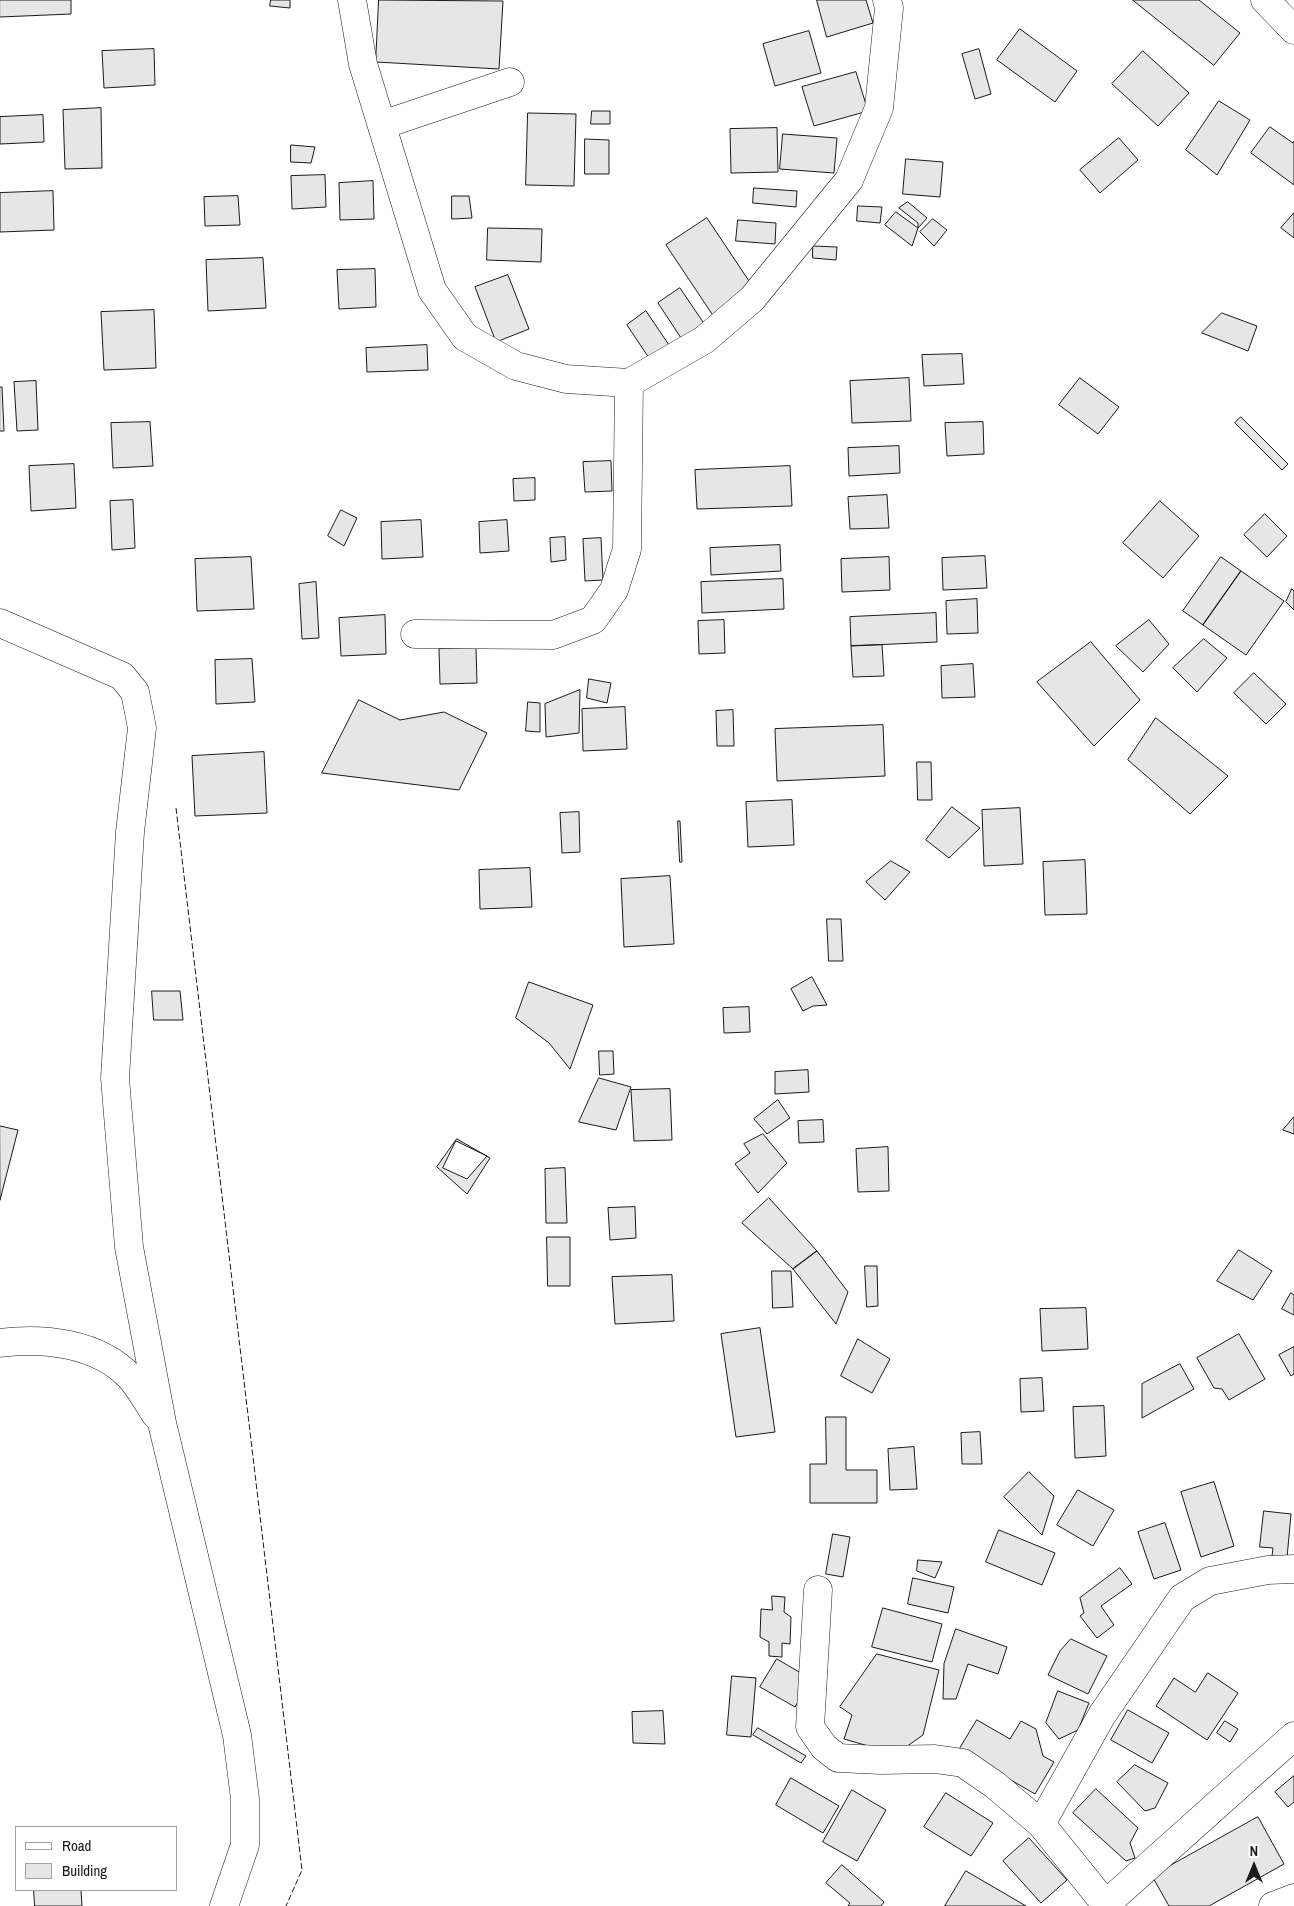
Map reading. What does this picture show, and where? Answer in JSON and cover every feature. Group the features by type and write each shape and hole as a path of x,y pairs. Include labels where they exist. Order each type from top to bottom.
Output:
{"street":[{"path":"352,0 363,64 432,290 466,337 516,366 566,380 629,383 704,340 752,299 849,180 879,108 889,8 887,0"},
{"path":"1265,0 1294,30"},
{"path":"382,126 510,82"},
{"path":"415,634 553,634 593,620 614,590 627,549 629,383"},
{"path":"0,623 122,676 134,692 142,728 130,832 115,1078 129,1247 162,1423 237,1735 245,1799 245,1845 224,1906"},
{"path":"0,1344 24,1340 50,1342 81,1348 108,1360 130,1377 162,1423"},
{"path":"1041,1824 1102,1715 1182,1598 1210,1581 1268,1570 1294,1569"},
{"path":"818,1590 810,1727 824,1747 838,1758 880,1760 935,1758 963,1763 995,1785 1041,1824 1106,1905 1294,1736"},
{"path":"1273,1906 1294,1898"}],"building":[{"path":"0,0 71,0 71,14 0,17"},
{"path":"271,0 290,0 290,8 270,6"},
{"path":"379,0 503,1 499,69 376,62"},
{"path":"817,0 866,0 873,23 827,37"},
{"path":"1133,0 1199,0 1240,33 1214,65"},
{"path":"1020,29 1077,71 1055,102 997,60"},
{"path":"809,31 821,73 775,86 763,44"},
{"path":"154,49 155,85 104,88 102,51"},
{"path":"979,49 991,94 975,99 962,54"},
{"path":"1143,51 1189,93 1158,126 1112,84"},
{"path":"856,72 868,111 814,126 802,87"},
{"path":"1219,101 1250,120 1217,175 1186,150"},
{"path":"101,108 102,168 65,169 63,110"},
{"path":"592,111 610,111 610,124 591,124"},
{"path":"528,113 576,114 574,186 526,185"},
{"path":"43,115 44,142 0,144 0,117"},
{"path":"1270,127 1293,143 1294,141 1294,185 1251,153"},
{"path":"777,128 778,172 731,173 730,129"},
{"path":"783,134 837,138 834,173 780,169"},
{"path":"1119,138 1138,160 1100,193 1080,170"},
{"path":"585,139 609,140 609,174 585,174"},
{"path":"291,145 315,147 311,163 291,162"},
{"path":"906,159 943,162 940,197 903,194"},
{"path":"325,175 326,207 292,209 291,176"},
{"path":"373,181 374,219 340,220 339,183"},
{"path":"754,188 797,191 796,207 753,203"},
{"path":"53,191 54,230 0,232 0,193"},
{"path":"238,196 240,225 205,226 204,197"},
{"path":"452,196 469,196 472,218 452,219"},
{"path":"908,202 927,218 918,228 918,223 899,208"},
{"path":"858,206 882,207 880,223 857,221"},
{"path":"896,212 918,228 912,246 885,225"},
{"path":"1294,213 1294,238 1281,228"},
{"path":"707,218 755,290 714,317 666,245"},
{"path":"933,219 947,230 934,246 920,232"},
{"path":"738,220 776,223 775,244 736,241"},
{"path":"488,228 542,229 541,262 487,260"},
{"path":"813,246 837,247 836,260 813,258"},
{"path":"263,258 266,308 208,311 206,260"},
{"path":"375,269 376,307 339,309 337,270"},
{"path":"508,275 529,329 496,342 475,287"},
{"path":"680,288 705,325 683,341 658,303"},
{"path":"154,310 156,368 104,370 101,312"},
{"path":"646,311 671,348 651,361 627,325"},
{"path":"1222,313 1257,326 1248,351 1202,333"},
{"path":"427,345 428,370 367,372 366,348"},
{"path":"962,354 964,384 924,386 922,355"},
{"path":"909,378 911,421 852,423 850,381"},
{"path":"1080,378 1119,407 1098,434 1059,405"},
{"path":"36,381 38,430 17,431 14,382"},
{"path":"0,387 2,387 4,431 0,431"},
{"path":"1241,417 1288,464 1282,470 1235,423"},
{"path":"150,422 153,466 113,468 111,423"},
{"path":"983,422 984,454 947,456 945,423"},
{"path":"899,446 900,473 849,476 848,448"},
{"path":"611,461 612,491 585,492 583,462"},
{"path":"74,464 76,508 31,511 29,466"},
{"path":"790,466 792,506 697,509 695,470"},
{"path":"535,478 535,500 514,501 513,479"},
{"path":"887,495 889,528 850,529 848,497"},
{"path":"133,500 135,548 112,550 110,501"},
{"path":"1160,501 1199,536 1163,578 1123,543"},
{"path":"341,510 357,518 344,546 328,536"},
{"path":"1265,514 1287,536 1267,557 1244,535"},
{"path":"421,520 423,557 382,559 381,522"},
{"path":"507,520 509,551 480,553 479,522"},
{"path":"565,537 566,560 551,562 550,538"},
{"path":"601,538 603,580 585,581 583,539"},
{"path":"780,545 781,571 711,575 710,548"},
{"path":"985,556 987,588 943,590 942,558"},
{"path":"251,557 254,609 197,611 195,559"},
{"path":"889,557 890,590 842,592 841,559"},
{"path":"1221,557 1241,571 1203,625 1183,611"},
{"path":"1241,571 1284,601 1246,655 1203,625"},
{"path":"783,579 784,609 702,613 701,582"},
{"path":"316,582 319,638 302,639 299,584"},
{"path":"1292,589 1294,591 1294,610 1286,602"},
{"path":"977,599 978,633 947,634 946,601"},
{"path":"936,613 937,642 851,646 850,617"},
{"path":"385,615 386,654 341,656 339,618"},
{"path":"724,620 725,653 699,654 698,621"},
{"path":"1149,620 1169,644 1143,672 1116,646"},
{"path":"1204,639 1227,658 1197,692 1173,668"},
{"path":"1091,642 1140,700 1094,746 1037,682"},
{"path":"882,645 884,676 853,677 851,646"},
{"path":"476,648 477,683 440,684 439,649"},
{"path":"252,659 255,702 216,704 215,660"},
{"path":"973,664 975,697 942,698 941,666"},
{"path":"1254,673 1286,704 1266,724 1234,693"},
{"path":"589,679 611,683 607,703 587,698"},
{"path":"580,690 579,733 546,737 545,704"},
{"path":"359,700 400,720 444,712 487,733 459,790 322,773"},
{"path":"528,702 540,703 540,732 526,731"},
{"path":"625,707 627,749 583,751 582,709"},
{"path":"733,710 734,746 717,746 716,711"},
{"path":"1156,718 1228,776 1190,814 1128,760"},
{"path":"883,725 885,776 777,781 775,729"},
{"path":"264,752 267,813 195,816 192,756"},
{"path":"917,762 931,762 932,800 918,800"},
{"path":"792,800 794,845 748,847 746,802"},
{"path":"952,807 980,828 949,858 926,840"},
{"path":"1020,808 1023,864 984,866 982,810"},
{"path":"579,812 580,852 562,853 560,813"},
{"path":"678,821 680,821 682,862 680,862"},
{"path":"1085,860 1087,914 1045,915 1043,862"},
{"path":"891,861 910,872 885,900 866,882"},
{"path":"530,868 532,907 480,909 479,870"},
{"path":"670,876 674,944 624,947 621,879"},
{"path":"827,919 841,919 843,961 829,961"},
{"path":"812,977 827,1005 813,1006 803,1011 791,989"},
{"path":"529,982 593,1005 570,1069 549,1043 516,1018"},
{"path":"152,991 180,991 183,1020 154,1020"},
{"path":"749,1007 750,1032 724,1033 723,1008"},
{"path":"599,1051 613,1051 614,1074 600,1075"},
{"path":"808,1070 809,1092 775,1094 775,1072"},
{"path":"599,1078 631,1087 616,1130 579,1122"},
{"path":"670,1089 672,1140 634,1141 631,1090"},
{"path":"778,1100 790,1118 767,1134 754,1119"},
{"path":"1294,1117 1294,1134 1283,1130"},
{"path":"823,1120 824,1142 799,1143 798,1121"},
{"path":"0,1126 18,1130 0,1200"},
{"path":"763,1134 787,1163 758,1193 735,1164 750,1153 744,1144"},
{"path":"457,1139 490,1158 467,1194 437,1167"},
{"path":"456,1141 487,1156 467,1179 443,1168"},
{"path":"888,1147 889,1191 858,1192 856,1149"},
{"path":"565,1168 567,1223 546,1223 545,1169"},
{"path":"769,1198 817,1251 793,1269 742,1223"},
{"path":"635,1207 636,1238 610,1240 608,1208"},
{"path":"547,1237 570,1237 570,1286 548,1286"},
{"path":"1239,1250 1272,1271 1253,1300 1217,1281"},
{"path":"817,1251 848,1292 836,1324 793,1269"},
{"path":"865,1266 877,1266 878,1306 867,1307"},
{"path":"772,1271 791,1271 793,1307 773,1308"},
{"path":"672,1275 674,1321 615,1324 612,1277"},
{"path":"1291,1293 1294,1295 1294,1315 1282,1309"},
{"path":"1086,1308 1088,1349 1042,1351 1040,1309"},
{"path":"760,1328 775,1432 736,1437 721,1334"},
{"path":"1239,1334 1265,1379 1229,1400 1222,1389 1214,1388 1197,1358"},
{"path":"858,1339 890,1359 872,1393 841,1376"},
{"path":"1294,1347 1294,1374 1291,1376 1279,1355"},
{"path":"1180,1364 1194,1389 1142,1418 1142,1384"},
{"path":"1042,1378 1044,1411 1021,1412 1020,1379"},
{"path":"1104,1406 1106,1456 1075,1458 1073,1407"},
{"path":"826,1417 846,1417 846,1470 877,1470 877,1503 810,1503 810,1464 826,1464"},
{"path":"980,1432 982,1464 962,1464 961,1433"},
{"path":"914,1447 917,1489 890,1490 888,1449"},
{"path":"1029,1472 1054,1496 1042,1535 1004,1497"},
{"path":"1214,1482 1234,1546 1201,1557 1181,1492"},
{"path":"1078,1490 1114,1510 1093,1546 1057,1525"},
{"path":"1264,1511 1291,1514 1287,1558 1272,1556 1273,1548 1260,1547"},
{"path":"1165,1523 1181,1570 1154,1579 1138,1532"},
{"path":"999,1530 1055,1553 1042,1585 986,1562"},
{"path":"833,1534 850,1537 843,1577 826,1574"},
{"path":"918,1560 942,1562 935,1578 917,1571"},
{"path":"1120,1568 1132,1584 1101,1606 1114,1625 1097,1638 1080,1616 1084,1613 1080,1598"},
{"path":"913,1578 954,1587 948,1613 908,1604"},
{"path":"772,1596 785,1597 784,1612 791,1617 790,1644 782,1643 782,1657 769,1656 769,1642 760,1637 761,1609 772,1610"},
{"path":"883,1608 942,1624 932,1662 872,1647"},
{"path":"956,1629 1007,1647 998,1674 968,1664 956,1699 943,1699 944,1664"},
{"path":"1071,1639 1107,1656 1088,1694 1048,1675 1060,1651"},
{"path":"877,1654 939,1670 923,1735 896,1754 844,1739 852,1715 840,1707"},
{"path":"777,1659 811,1679 795,1707 760,1687"},
{"path":"1208,1673 1238,1693 1207,1740 1156,1706 1174,1678 1195,1692"},
{"path":"732,1676 756,1678 751,1737 727,1735"},
{"path":"1058,1691 1089,1703 1078,1730 1059,1739 1046,1723"},
{"path":"1128,1710 1169,1733 1152,1763 1111,1740"},
{"path":"663,1711 665,1744 633,1743 632,1712"},
{"path":"977,1720 1010,1739 1021,1721 1036,1729 1043,1756 1054,1762 1035,1794 959,1750"},
{"path":"1225,1721 1238,1729 1230,1742 1217,1733"},
{"path":"758,1728 806,1756 801,1763 753,1735"},
{"path":"1135,1765 1168,1783 1155,1808 1145,1811 1117,1782"},
{"path":"1294,1776 1294,1802 1288,1807 1275,1792"},
{"path":"791,1778 839,1806 823,1833 776,1805"},
{"path":"1096,1789 1138,1828 1130,1843 1135,1858 1126,1861 1073,1813"},
{"path":"852,1790 886,1810 857,1861 823,1842"},
{"path":"946,1793 993,1823 971,1856 924,1827"},
{"path":"1258,1817 1284,1864 1209,1906 1169,1906 1152,1876"},
{"path":"1029,1838 1067,1880 1041,1903 1003,1861"},
{"path":"842,1865 884,1902 881,1906 848,1906 850,1903 826,1883"},
{"path":"966,1871 1026,1906 945,1906"},
{"path":"34,1891 81,1891 82,1906 35,1906"}],"fence":[{"path":"176,808 302,1870 286,1906"}]}
